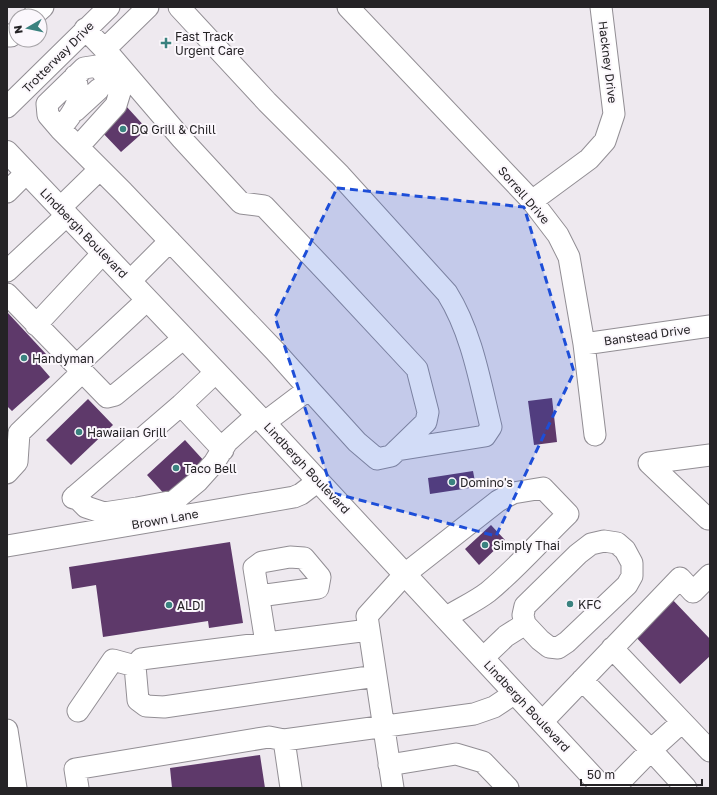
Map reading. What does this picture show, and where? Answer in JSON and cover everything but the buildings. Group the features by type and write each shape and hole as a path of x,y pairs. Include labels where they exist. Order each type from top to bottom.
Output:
{"main road":[{"name":"Lindbergh Boulevard","path":"7,152 261,419 603,788"}],"street":[{"name":"Trotterway Drive","path":"7,107 109,7"},
{"path":"104,49 148,7"},
{"path":"179,7 267,102 340,175 447,293 456,308 472,350 491,427 485,436 398,450"},
{"name":"Sorrell Drive","path":"348,7 532,201 558,235 569,257 584,344 595,434"},
{"name":"Hackney Drive","path":"532,201 589,159 604,141 614,114 600,7"},
{"path":"78,147 116,105 120,92 97,66 84,68 47,104 48,115 60,129 275,351 357,442 377,459 391,456 426,422 428,412 417,369 264,206 241,203 182,139 85,29"},
{"path":"75,76 79,90 75,111"},
{"path":"60,129 75,111 99,89"},
{"path":"7,271 64,212 100,169"},
{"path":"7,192 26,173"},
{"path":"130,282 170,242"},
{"path":"36,324 103,253"},
{"path":"7,294 106,398 115,395 184,338"},
{"path":"7,472 17,462 19,433 79,369 148,300"},
{"name":"Banstead Drive","path":"584,344 710,326"},
{"path":"216,372 181,405 74,497 86,507 104,513 174,501 197,482 214,463 227,442 309,389"},
{"path":"181,405 222,450"},
{"path":"708,519 650,463 710,455"},
{"name":"Brown Lane","path":"7,546 294,497 301,494 318,480"},
{"path":"393,788 367,616 405,574 498,501 513,493 543,488 568,514 487,592 445,618"},
{"path":"604,541 617,543 625,550 632,563 632,576 627,585 567,642 558,648 549,647 525,624 523,615 525,606 578,554 591,544 604,541"},
{"path":"542,722 680,578 693,592 710,574"},
{"path":"259,596 266,643"},
{"path":"483,658 506,636 525,624"},
{"path":"134,666 141,659 369,630"},
{"path":"612,648 710,751"},
{"path":"78,711 113,660 134,666"},
{"path":"134,666 138,700 146,706 164,707 376,676"},
{"path":"582,680 686,788"},
{"path":"78,788 75,769 269,737 284,740 474,714 494,707 515,693"},
{"path":"614,788 651,750 682,722"},
{"path":"7,730 16,788"},
{"path":"284,740 291,788"},
{"path":"389,765 456,754 483,762 508,788"}],"highlighted area":[{"path":"337,188 524,207 574,372 496,536 333,493 275,317"}],"place":[{"name":"Fast Track Urgent Care","path":"166,43"},
{"name":"DQ Grill & Chill","path":"123,129"},
{"name":"Handyman","path":"24,358"},
{"name":"Hawaiian Grill","path":"79,432"},
{"name":"Taco Bell","path":"176,468"},
{"name":"Domino's","path":"452,482"},
{"name":"Simply Thai","path":"485,545"},
{"name":"KFC","path":"570,604"},
{"name":"ALDI","path":"169,605"}]}
